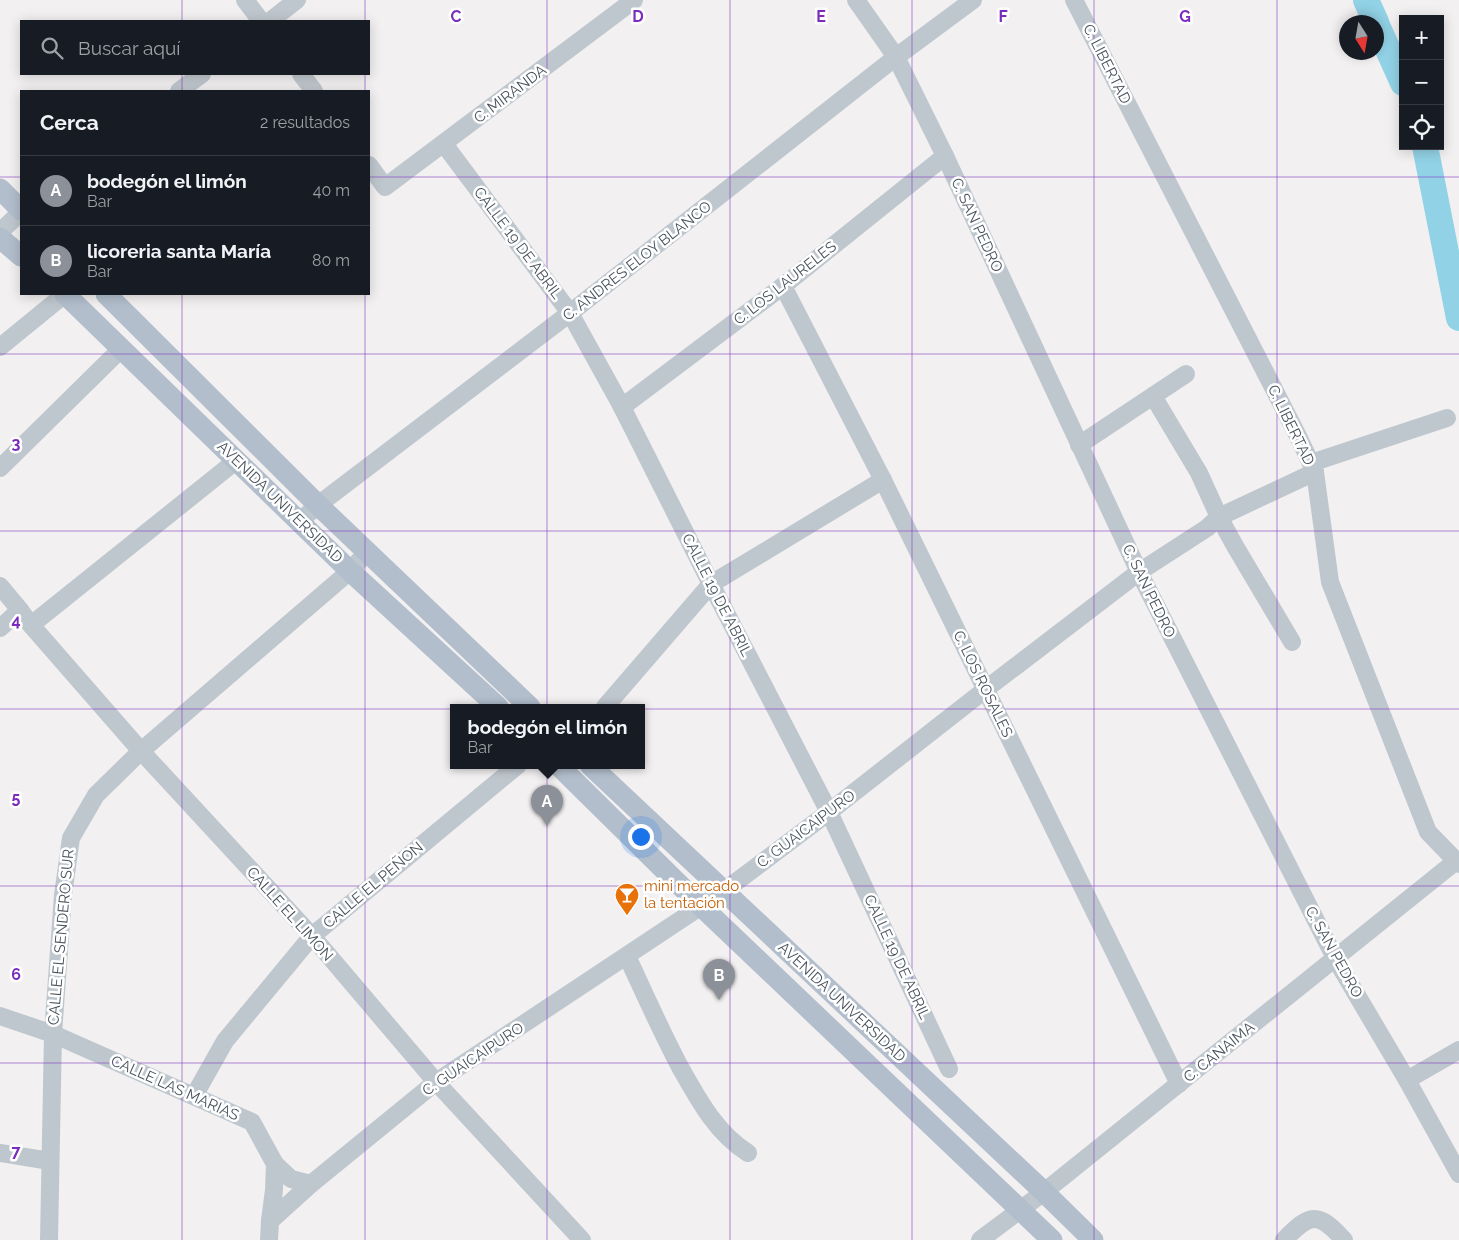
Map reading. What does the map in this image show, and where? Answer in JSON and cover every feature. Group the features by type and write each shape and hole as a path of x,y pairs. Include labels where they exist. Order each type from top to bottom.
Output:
{"main road":[{"path":"0,189 20,210"},
{"path":"0,238 20,255"},
{"name":"AVENIDA UNIVERSIDAD","path":"66,295 350,571 495,704"},
{"name":"AVENIDA UNIVERSIDAD","path":"107,295 318,505 527,704"},
{"name":"AVENIDA UNIVERSIDAD","path":"562,769 702,907 1052,1240"},
{"name":"AVENIDA UNIVERSIDAD","path":"594,769 1093,1240"}],"street":[{"path":"245,0 261,20"},
{"path":"271,20 297,0"},
{"name":"C. SAN PEDRO","path":"856,0 896,57 945,156 1138,572 1335,958 1407,1080 1459,1174"},
{"name":"C. ANDRES ELOY BLANCO","path":"300,521 318,505 570,314 896,57 973,0"},
{"name":"C. LIBERTAD","path":"1074,0 1313,468 1330,582 1428,832 1458,863"},
{"name":"C. MIRANDA","path":"370,166 385,187 444,144 625,2"},
{"path":"180,90 201,75"},
{"path":"302,75 313,90"},
{"name":"CALLE 19 DE ABRIL","path":"444,144 570,314 622,407 829,812 949,1069"},
{"name":"C. LOS LAURELES","path":"622,407 783,286 945,156"},
{"path":"0,232 20,212"},
{"name":"C. LOS ROSALES","path":"783,286 883,480 1179,1084"},
{"path":"0,347 64,295"},
{"path":"0,468 122,348"},
{"path":"1079,445 1186,374"},
{"path":"1153,396 1199,473 1219,517 1235,546 1292,642"},
{"name":"C. GUAICAIPURO","path":"270,1221 311,1184 436,1082 702,907 829,812 1138,572 1207,528 1219,517 1313,468 1447,418"},
{"path":"31,626 237,460"},
{"path":"608,704 711,584 883,480"},
{"name":"CALLE EL SENDERO SUR","path":"49,1240 53,1034 63,895 71,838 96,796 141,751 350,571 367,552"},
{"name":"CALLE EL LIMON","path":"0,586 31,626 141,751 312,936 436,1082 582,1240"},
{"path":"0,628 20,610"},
{"name":"CALLE EL PEÑON","path":"194,1096 225,1041 312,936 513,769"},
{"name":"C. CANAIMA","path":"980,1240 1044,1192 1335,958 1458,863"},
{"path":"627,956 669,1045 699,1099 721,1132 748,1153"},
{"name":"CALLE LAS MARIAS","path":"0,1016 53,1034 252,1122 275,1164"},
{"path":"1407,1080 1459,1050"},
{"path":"0,1153 50,1161"},
{"path":"275,1164 291,1179 311,1184"},
{"path":"269,1240 275,1164"},
{"path":"1284,1240 1299,1224 1316,1219 1325,1222 1344,1240"}],"waterway":[{"path":"1366,0 1373,15"},
{"path":"1384,41 1399,74"},
{"path":"1426,150 1459,318"}],"place":[{"name":"bodegón el limón","path":"547,826"},
{"name":"mini mercado la tentación","path":"627,916"},
{"name":"licoreria santa María","path":"719,1000"}]}
